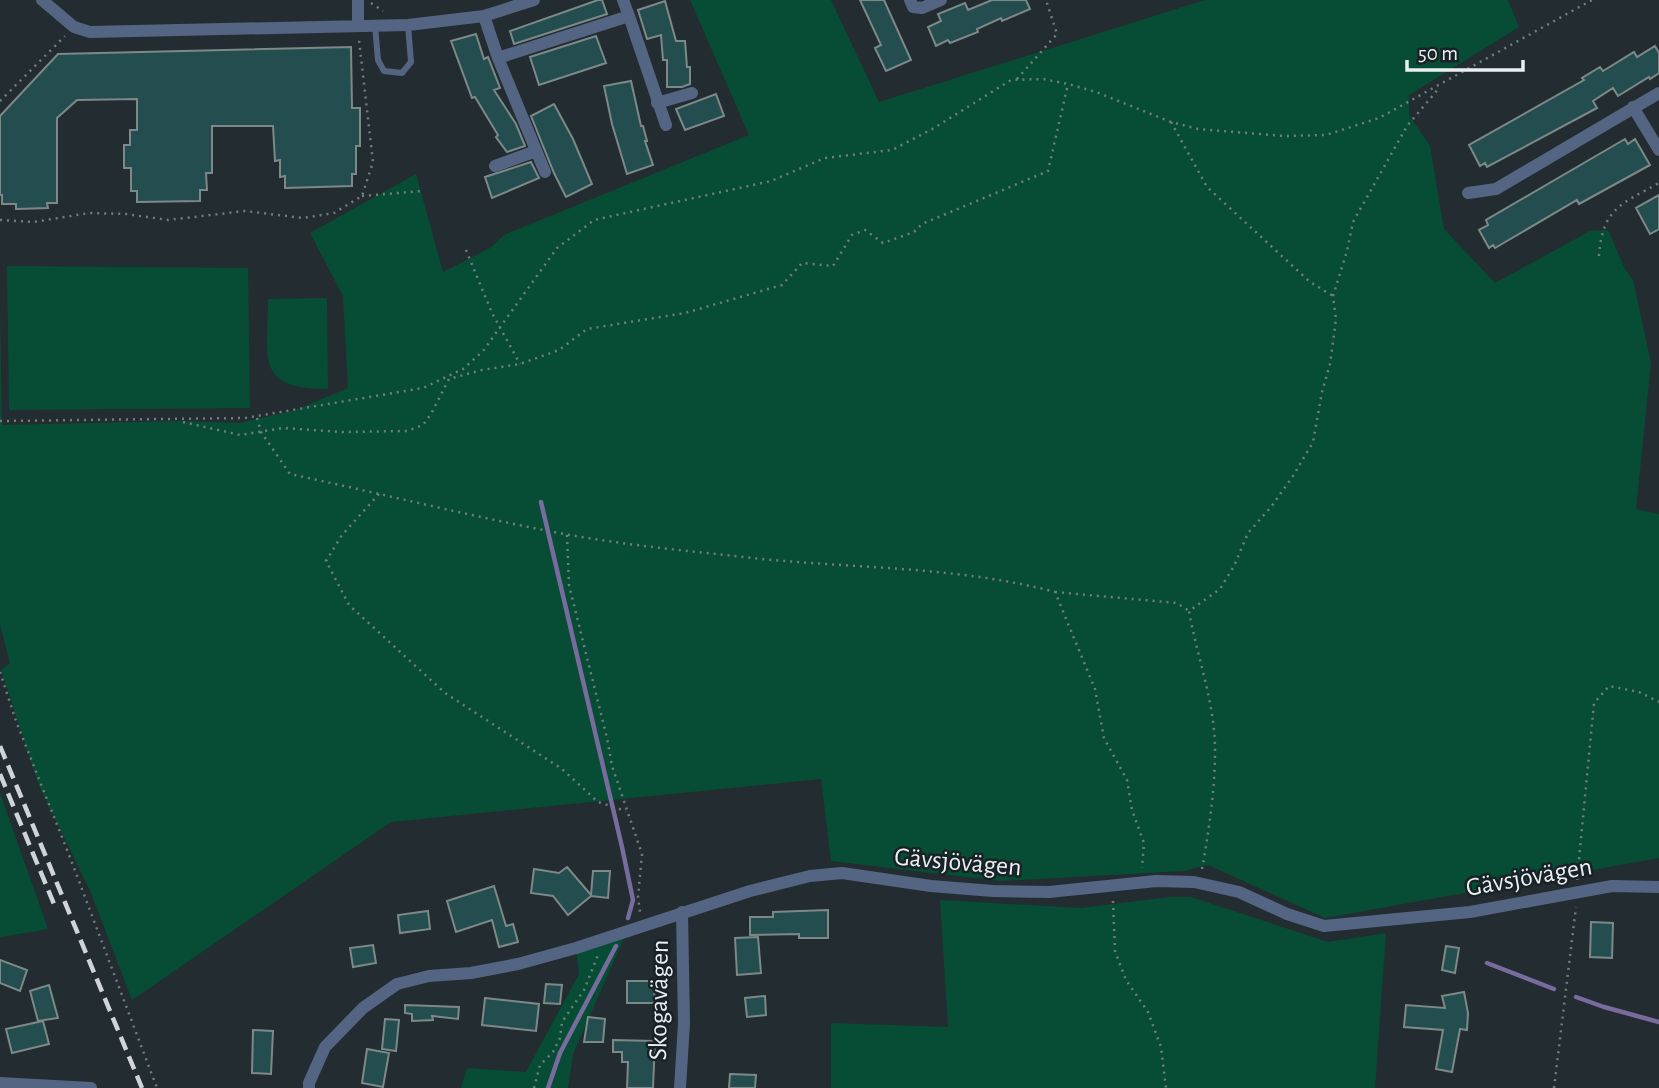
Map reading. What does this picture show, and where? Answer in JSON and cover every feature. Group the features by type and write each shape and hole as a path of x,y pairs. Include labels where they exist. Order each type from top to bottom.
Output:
{"street":[{"path":"43,0 74,27 90,32 408,25 484,16 534,0"},
{"path":"358,0 358,25"},
{"path":"623,0 666,125"},
{"path":"910,0 913,7 922,8 941,0"},
{"path":"484,16 498,58 545,172"},
{"path":"498,58 629,16"},
{"path":"657,103 692,93"},
{"path":"1468,193 1496,189 1659,93"},
{"path":"1633,107 1659,150"},
{"path":"495,166 536,151"},
{"name":"Gävsjövägen","path":"309,1088 325,1047 363,1008 397,984 429,976 518,964 750,891 810,876 842,873 931,886 993,891 1049,892 1156,881 1199,883 1239,892 1287,914 1324,926 1470,912 1612,886 1659,887"},
{"name":"Skogavägen","path":"680,1088 684,1023 682,912"},
{"path":"0,1083 91,1088"}],"lane":[{"path":"376,26 378,60 384,71 402,73 411,62 408,25"}],"path":[{"path":"1017,79 1057,34 1046,0"},
{"path":"0,421 179,421 257,417 423,388 463,369 483,351 557,248 594,220 771,181 825,158 892,150 934,128 1011,80 1044,79 1068,84 1096,92 1171,122 1227,132 1284,136 1326,135 1379,118 1592,0"},
{"path":"358,25 373,162 362,196"},
{"path":"0,101 74,27"},
{"path":"179,421 240,435 283,428 342,432 407,431 423,425 440,401 449,379 520,364 559,350 587,329 685,313 782,285 802,263 833,266 852,235 865,230 883,243 914,232 922,224 1048,171 1068,84"},
{"path":"1189,611 1220,589 1234,566 1248,533 1286,487 1313,443 1330,364 1336,319 1333,296 1353,222 1407,126 1442,84"},
{"path":"1171,122 1207,187 1310,282 1333,296"},
{"path":"1599,256 1600,235 1611,212 1659,183"},
{"path":"0,220 34,222 89,213 125,214 168,220 245,211 303,218 334,213 362,196 422,191"},
{"path":"466,250 499,328 520,364"},
{"path":"257,417 261,432 290,474 568,534 743,557 976,576 1017,582 1055,592 1177,603 1189,611 1196,649 1206,680 1215,749 1210,827 1199,883"},
{"path":"380,493 342,535 326,561 349,605 445,693 562,769 598,802 626,811"},
{"path":"568,534 569,586 612,766 642,854 638,897 640,912 646,925"},
{"path":"1055,592 1095,689 1104,738 1127,780 1132,810 1144,843 1142,869 1133,883"},
{"path":"0,672 16,721 158,1088"},
{"path":"1554,1088 1594,703 1609,685 1639,692 1659,702"},
{"path":"1113,887 1115,951 1126,980 1148,1012 1161,1047 1166,1088"},
{"path":"534,1088 540,1065 553,1052 560,1038 562,1022 583,990 596,961 601,940"}],"green space":[{"path":"690,0 831,0 879,102 1205,0 1508,0 1519,27 1409,95 1409,115 1430,146 1444,229 1495,283 1590,231 1608,230 1625,269 1633,280 1651,363 1636,509 1659,514 1659,858 1325,918 1208,865 1183,871 1000,881 831,861 821,779 391,822 132,1000 91,893 39,786 1,670 10,663 0,625 0,303 2,425 179,421 239,423 296,410 348,388 343,296 310,233 416,174 443,272 490,248 504,235 749,135"},
{"path":"7,266 248,268 250,408 9,410"},
{"path":"327,298 328,389 304,388 287,383 276,376 267,353 268,299"},
{"path":"0,793 48,929 0,937"},
{"path":"1169,897 1191,897 1328,942 1386,933 1375,1088 831,1088 831,1023 948,1027 940,900 1081,908"},
{"path":"627,931 573,1054 568,1088 461,1088 467,1068 526,1072 579,974 576,948"}],"building":[{"path":"602,0 607,14 514,44 510,31"},
{"path":"860,0 884,0 911,60 886,71 875,48 881,45"},
{"path":"992,0 1026,0 1030,9 1002,21 1001,18 977,29 978,32 936,46 928,27 941,21 938,14 965,3 968,10"},
{"path":"665,1 676,41 685,41 690,84 682,87 667,87 667,60 663,60 661,35 647,39 638,10"},
{"path":"476,34 484,59 488,57 500,88 494,90 516,124 525,146 507,152 475,97 472,98 451,41"},
{"path":"596,36 606,63 539,85 530,57"},
{"path":"1655,46 1659,53 1659,73 1618,96 1613,88 1593,101 1597,108 1487,167 1485,163 1480,166 1469,145 1584,80 1582,78 1600,67 1603,71 1634,52 1637,57"},
{"path":"351,47 352,108 360,108 360,146 356,146 356,174 352,174 352,186 285,188 285,176 280,177 280,160 275,161 273,126 212,126 212,173 206,173 207,190 200,190 200,201 137,202 137,191 131,191 131,168 124,168 124,145 130,145 130,130 137,130 137,99 77,100 57,118 57,203 47,203 48,208 16,209 16,204 2,204 0,116 58,54"},
{"path":"631,81 653,165 627,174 604,86"},
{"path":"716,94 724,116 685,130 676,109"},
{"path":"554,104 573,139 592,184 566,197 531,116"},
{"path":"1625,139 1628,144 1635,139 1650,165 1579,204 1577,200 1495,248 1493,245 1489,248 1479,230 1488,225 1486,220"},
{"path":"531,162 539,178 492,198 485,177"},
{"path":"1659,195 1659,229 1650,234 1636,208"},
{"path":"567,867 591,895 593,871 610,871 608,898 591,896 568,915 553,896 531,893 534,869 559,873"},
{"path":"494,886 506,926 513,924 518,942 499,947 492,920 456,932 447,901"},
{"path":"828,910 828,938 799,938 799,934 750,935 750,917 773,917 773,912"},
{"path":"428,911 430,929 400,933 398,915"},
{"path":"1591,922 1613,923 1612,958 1590,957"},
{"path":"758,937 761,973 737,975 735,938"},
{"path":"373,945 376,963 353,967 350,948"},
{"path":"1446,946 1459,948 1455,973 1442,970"},
{"path":"0,960 27,970 20,991 0,983"},
{"path":"627,981 655,981 654,1003 627,1003"},
{"path":"546,984 562,985 560,1004 544,1003"},
{"path":"49,985 58,1018 38,1021 30,991"},
{"path":"1464,992 1468,1013 1467,1030 1460,1029 1452,1072 1436,1069 1443,1030 1404,1027 1406,1005 1445,1008 1442,996"},
{"path":"765,996 766,1015 747,1017 745,998"},
{"path":"485,998 539,1004 536,1031 482,1025"},
{"path":"405,1005 459,1007 458,1019 432,1016 433,1020 412,1021 412,1014 405,1013"},
{"path":"588,1017 605,1019 603,1042 584,1042"},
{"path":"385,1019 399,1020 396,1051 382,1049"},
{"path":"43,1021 49,1044 12,1053 6,1029"},
{"path":"253,1030 273,1031 271,1074 252,1073"},
{"path":"613,1040 655,1041 653,1088 627,1088 628,1062 622,1062 622,1052 613,1052"},
{"path":"367,1049 389,1053 383,1087 362,1083"},
{"path":"730,1074 756,1075 755,1088 729,1088"}],"waterway":[{"path":"541,502 622,847 633,900 628,918"},
{"path":"548,1088 560,1053 616,946"},
{"path":"1487,963 1554,989"},
{"path":"1576,997 1659,1022"}],"railway":[{"path":"0,746 142,1088"},
{"path":"0,774 54,904"}]}
